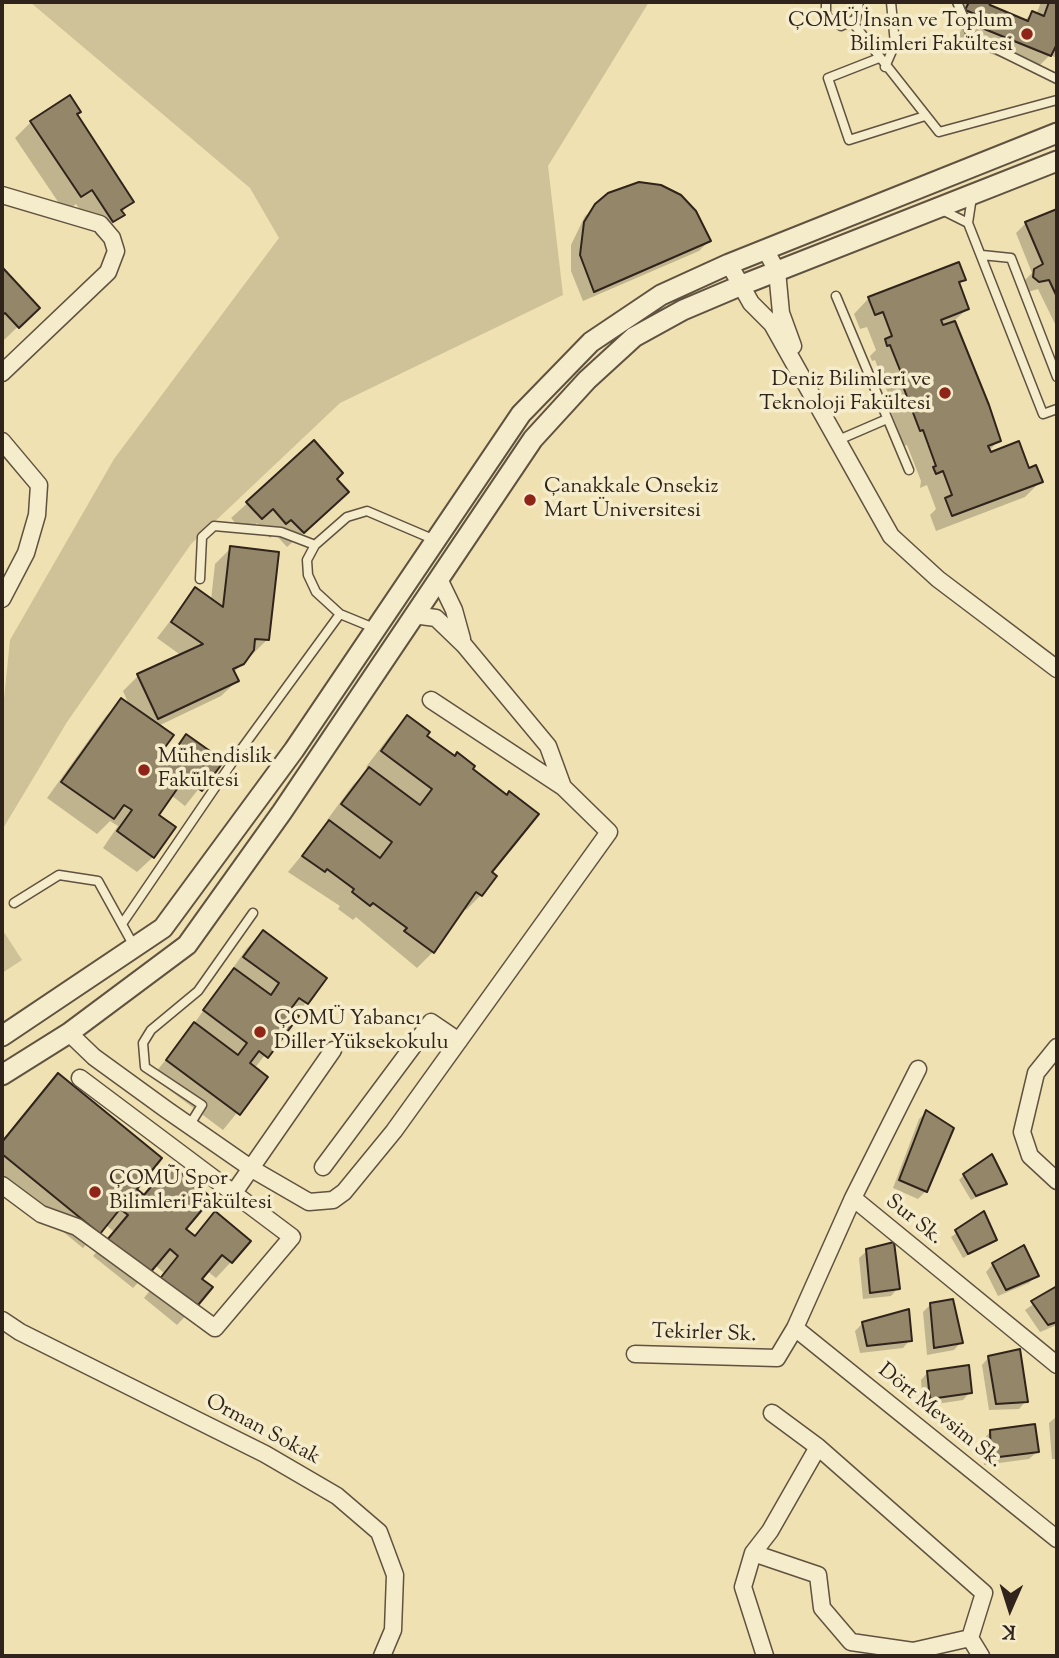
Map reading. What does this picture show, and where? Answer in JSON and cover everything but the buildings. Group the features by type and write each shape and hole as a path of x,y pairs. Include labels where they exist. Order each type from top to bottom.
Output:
{"street":[{"path":"2,1036 163,928 294,750 521,414 591,342 661,295 729,264 1057,133"},
{"path":"2,1075 69,1033 187,945 282,812 412,615 533,439 587,380 634,337 683,310 742,285 1057,161"},
{"path":"2,195 100,224 112,238 116,251 108,272 2,373"},
{"path":"765,249 777,271 781,313 797,356 897,533 942,575 1057,663"},
{"path":"729,264 751,303 772,324 891,536 938,579 1057,669"},
{"path":"2,441 38,485 37,515 26,553 2,599"},
{"path":"420,563 439,579 454,611 464,645"},
{"path":"389,607 412,615 436,618 464,645 548,746 563,788"},
{"path":"69,1033 94,1057 189,1126 252,1169 309,1202 333,1200 344,1192 394,1131 609,832 563,788 431,699"},
{"path":"323,1167 431,1022 459,1041"},
{"path":"1057,1047 1036,1073 1022,1132 1030,1156 1057,1181"},
{"path":"233,1194 333,1050"},
{"path":"853,1198 918,1069"},
{"path":"2,1185 41,1214 77,1227 215,1328 292,1237 80,1078"},
{"name":"Sur Sk.","path":"795,1328 853,1198 1057,1365"},
{"name":"Orman Sokak","path":"2,1320 20,1332 265,1454 337,1496 379,1532 395,1575 393,1630 382,1656"},
{"name":"Tekirler Sk.","path":"635,1354 777,1359 795,1328"},
{"name":"Dört Mevsim Sk.","path":"795,1328 1057,1539"},
{"path":"772,1413 818,1447 984,1593 970,1638 981,1656"},
{"path":"765,1656 743,1587 753,1553 770,1531 818,1447"},
{"path":"753,1553 818,1575 822,1608 851,1642 910,1654 970,1638"}],"lane":[{"path":"826,2 825,10 830,21 841,26 853,23 859,15 859,2"},
{"path":"886,67 895,44 891,2"},
{"path":"957,2 972,37 1057,79"},
{"path":"853,23 939,132 1057,100"},
{"path":"878,58 828,78 849,141 925,116"},
{"path":"973,194 968,223 1043,414 1057,409"},
{"path":"937,208 968,223"},
{"path":"982,255 1011,258 1057,377"},
{"path":"836,296 909,470"},
{"path":"843,438 887,419"},
{"path":"374,628 340,614 316,592 308,575 307,560 315,545 347,517 367,511 435,540"},
{"path":"200,579 202,537 214,526 281,532 315,545"},
{"path":"122,924 240,751 340,614"},
{"path":"14,902 59,875 98,881 135,948"},
{"path":"189,1126 202,1105 145,1066 143,1043 151,1030 198,991 253,914"}],"shaded area":[{"path":"30,2 649,2 548,166 563,295 340,403 191,544 67,722 2,830 2,719 10,640 114,459 279,238 250,188"},
{"path":"2,929 22,960 2,973"}],"place":[{"name":"ÇOMÜ İnsan ve Toplum Bilimleri Fakültesi","path":"1027,34"},
{"name":"Deniz Bilimleri ve Teknoloji Fakültesi","path":"945,393"},
{"name":"Çanakkale Onsekiz Mart Üniversitesi","path":"530,500"},
{"name":"Mühendislik Fakültesi","path":"144,770"},
{"name":"ÇOMÜ Yabancı Diller Yüksekokulu","path":"260,1032"},
{"name":"ÇOMÜ Spor Bilimleri Fakültesi","path":"95,1192"}]}
